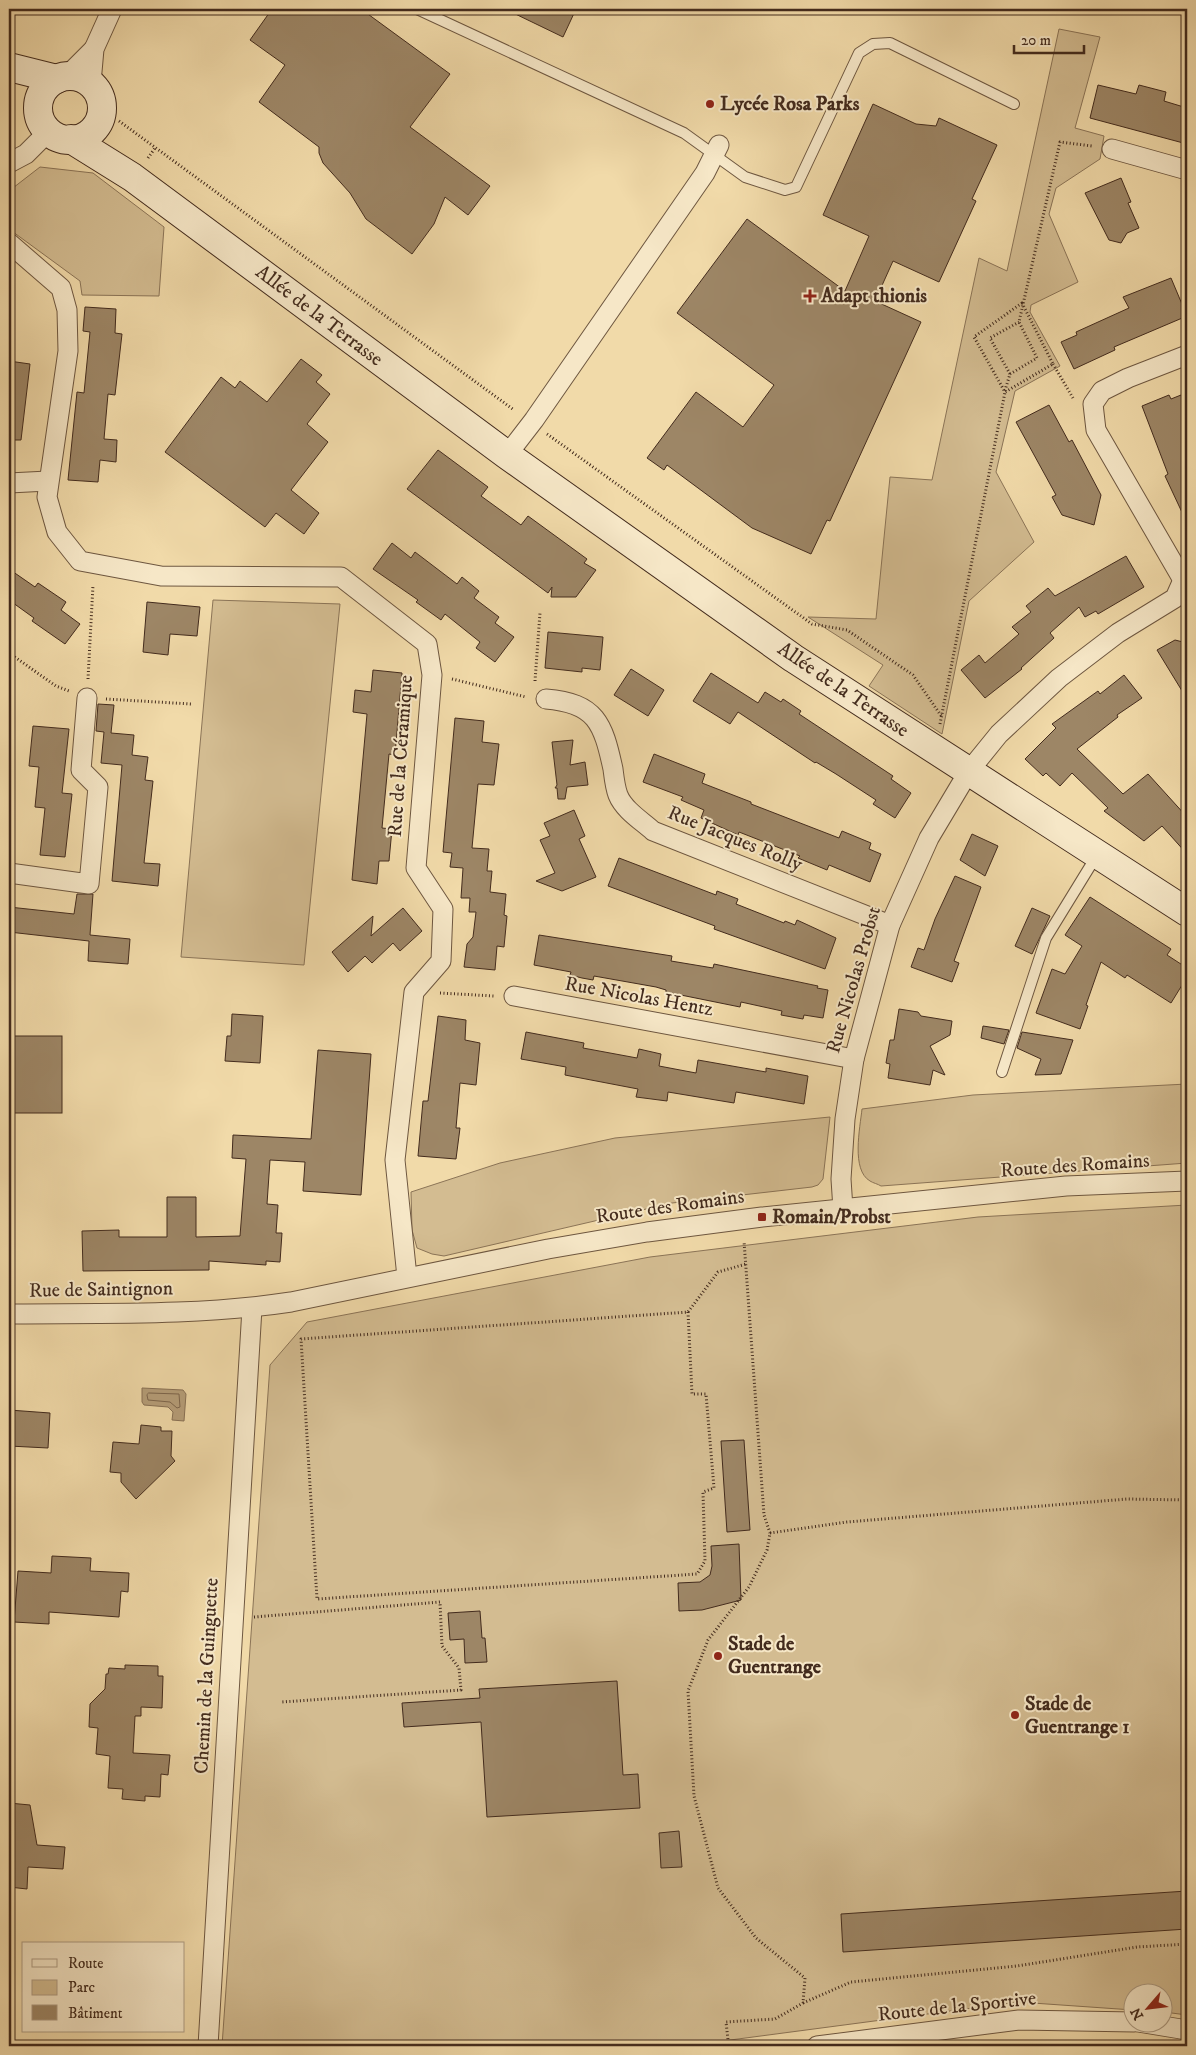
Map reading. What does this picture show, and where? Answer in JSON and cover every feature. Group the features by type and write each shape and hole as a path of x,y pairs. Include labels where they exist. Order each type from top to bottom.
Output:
{"street":[{"path":"53,126 44,91 51,82 72,80 94,49 112,9"},
{"path":"9,66 72,80 98,92 102,101 102,112 94,128 88,134 53,126"},
{"name":"Allée de la Terrasse","path":"9,79 53,126 139,169"},
{"name":"Allée de la Terrasse","path":"102,112 110,146 507,455 793,658 1187,912"},
{"path":"9,163 26,154 53,126"},
{"path":"1112,149 1187,170"},
{"path":"507,455 534,420 705,173 716,150"},
{"name":"Rue de la Céramique","path":"9,242 61,288 67,310 68,351 46,497 57,532 80,561 160,576 341,577 427,644 432,675 416,868 443,909 440,961 414,992"},
{"path":"1185,583 1096,430 1093,404 1102,391 1128,378 1187,355"},
{"path":"9,483 48,482"},
{"name":"Rue Nicolas Probst","path":"843,1209 841,1179 845,1119 854,1059 890,925 929,838 970,771 1000,734 1059,678 1118,633 1175,598 1185,583"},
{"path":"9,873 90,884 98,787 81,770 87,698"},
{"name":"Rue Jacques Rolly","path":"540,699 566,701 592,714 606,738 618,796 628,809 653,831 890,925"},
{"path":"407,1277 395,1160 414,992"},
{"name":"Rue Nicolas Hentz","path":"514,996 854,1059"},
{"name":"Route des Romains","path":"194,1311 252,1308 291,1302 548,1249 647,1232 762,1217 1066,1186 1187,1181"},
{"name":"Chemin de la Guinguette","path":"208,2046 252,1308"},
{"name":"Rue de Saintignon","path":"9,1314 194,1311"},
{"name":"Route de la Sportive","path":"817,2046 1019,2020 1124,2022"},
{"path":"1174,2028 1187,2030"}],"lane":[{"path":"418,9 684,133 716,150 744,177 786,190 796,187 859,53 873,44 890,42 1014,104"},
{"path":"1002,1072 1046,938 1098,854"}],"path":[{"path":"939,726 1005,392 1010,374 1037,358 1018,322 1060,142 1112,149"},
{"path":"139,169 156,148"},
{"path":"1005,392 974,337 1022,303"},
{"path":"1005,392 1053,364 1022,303"},
{"path":"1010,374 990,338 1018,322"},
{"path":"87,698 94,565"},
{"path":"432,675 540,699 540,613"},
{"path":"414,992 514,996"},
{"path":"744,1240 764,1515 770,1533 767,1550 749,1586 708,1640 688,1691 694,1796 718,1888 756,1938 805,1978 803,2003"},
{"path":"688,1312 300,1339 317,1599 697,1574 705,1561 703,1492 714,1488 706,1394 692,1394 688,1312 718,1272 746,1264"},
{"path":"770,1533 847,1522 1127,1499 1187,1500"},
{"path":"234,1618 440,1602 442,1646 459,1668 461,1690 281,1702"},
{"path":"726,2046 728,2040 726,2022 775,2019 803,2003 851,1982 1017,1966 1137,1947 1187,1944"}],"green space":[{"path":"1059,29 1100,37 1075,128 1104,136 1100,159 1056,188 1049,214 1078,282 1031,305 1030,312 1060,366 1015,391 996,472 1034,542 969,601 942,734 869,686 883,665 808,617 876,619 890,477 932,480 979,258 1007,271"},
{"path":"40,167 93,173 164,227 159,296 82,295 80,281 9,229 9,191"},
{"path":"213,600 340,604 304,965 181,957"},
{"path":"1187,1084 1187,1163 881,1186 864,1176 860,1168 858,1148 862,1109 973,1095"},
{"path":"830,1117 823,1179 818,1185 812,1187 672,1203 444,1256 417,1248 412,1230 411,1192 500,1163 615,1138"},
{"name":"Stade de Guentrange","path":"1187,1205 1187,2015 1174,2013 1174,1982 1124,1982 1124,2009 1018,2002 685,2046 222,2046 270,1365 307,1322 650,1257 978,1217"}],"water":[{"path":"142,1388 183,1390 186,1394 184,1421 172,1420 173,1412 168,1407 144,1405 142,1402"}],"building":[{"path":"272,9 361,9 450,74 410,127 490,186 468,215 445,197 434,224 412,254 366,219 350,193 323,163 319,147 259,102 285,65 250,40"},
{"path":"505,9 576,9 563,37"},
{"path":"1098,85 1136,94 1139,85 1166,92 1164,101 1187,108 1187,144 1090,118"},
{"path":"873,104 916,124 936,126 939,118 997,145 972,199 976,201 939,282 893,261 875,301 921,322 830,521 827,520 811,554 752,528 667,465 664,470 647,458 696,392 743,427 774,385 677,313 747,219 845,291 869,236 823,215"},
{"path":"1121,178 1131,202 1128,203 1139,228 1127,233 1121,243 1109,240 1085,193"},
{"path":"1171,278 1187,316 1114,347 1115,350 1074,369 1061,342 1077,335 1076,332 1129,308 1123,297"},
{"path":"85,307 116,309 115,333 122,334 115,395 108,394 104,439 117,440 116,462 100,460 98,482 68,480 77,392 84,393 90,332 83,331"},
{"path":"301,359 322,375 316,382 330,394 307,424 328,442 291,490 319,513 304,534 276,513 265,527 165,452 221,377 235,388 240,381 267,402"},
{"path":"9,361 30,364 21,440 9,440"},
{"path":"1169,395 1171,399 1181,395 1187,415 1187,523 1165,476 1168,474 1142,406"},
{"path":"1049,405 1069,442 1072,440 1101,495 1094,525 1062,515 1052,497 1056,495 1016,422"},
{"path":"438,450 488,487 481,496 521,525 528,516 587,559 584,563 596,570 576,597 551,597 552,587 548,593 407,489"},
{"path":"392,543 411,558 415,552 457,584 462,577 479,591 474,598 499,617 495,623 514,637 495,662 476,648 480,642 445,614 441,620 416,602 418,600 373,569"},
{"path":"1126,556 1144,587 1098,614 1096,611 1085,617 1079,607 1050,633 1054,638 1022,669 985,698 961,670 979,655 985,663 1019,634 1012,627 1031,612 1026,606 1048,588 1055,596"},
{"path":"9,569 35,587 38,583 66,602 61,610 80,624 65,644 32,621 34,618 9,600"},
{"path":"147,602 200,607 197,636 170,634 168,655 143,652"},
{"path":"548,632 603,637 600,670 582,668 582,672 545,668"},
{"path":"1175,640 1187,643 1187,699 1157,650"},
{"path":"631,669 664,690 648,716 614,695"},
{"path":"373,670 402,673 395,755 389,754 382,828 392,829 389,861 379,861 377,884 352,880 367,714 353,712 355,690 371,692"},
{"path":"711,673 758,703 765,692 781,702 783,699 801,711 799,714 893,776 891,779 911,793 895,818 873,804 876,800 815,763 738,712 730,724 693,701"},
{"path":"1124,675 1142,698 1117,715 1118,717 1077,749 1123,794 1148,774 1187,817 1187,854 1162,826 1144,841 1104,811 1108,808 1072,773 1060,786 1046,773 1043,776 1025,759 1056,728 1052,724 1098,691 1100,694"},
{"path":"98,704 114,705 111,733 134,735 132,755 148,757 145,780 153,781 144,863 160,864 158,886 112,881 122,765 101,763 104,732 96,731"},
{"path":"455,718 484,721 482,742 499,744 494,785 478,784 472,848 489,849 487,871 492,871 490,892 506,894 504,915 507,916 504,947 497,946 495,970 464,967 467,944 473,937 476,912 469,912 470,898 461,898 463,868 450,867 452,853 443,852"},
{"path":"33,726 69,729 62,793 72,794 65,857 40,855 45,808 35,807 39,767 29,766"},
{"path":"573,740 570,765 585,762 588,785 567,787 565,799 558,799 557,788 555,788 557,785 552,742"},
{"path":"654,754 705,774 702,783 751,802 751,804 839,838 842,831 871,843 869,849 881,854 870,882 829,865 827,870 798,858 800,856 739,832 738,835 701,818 704,810 681,800 683,797 643,782"},
{"path":"574,810 585,836 579,839 596,877 562,891 536,881 555,873 540,840 550,836 544,823"},
{"path":"972,834 998,846 985,876 960,860"},
{"path":"619,858 716,895 717,891 738,899 736,904 784,923 785,921 795,925 797,920 836,938 825,969 714,929 715,926 608,886"},
{"path":"955,876 981,887 954,961 959,963 952,982 911,967 918,948 924,950 935,919"},
{"path":"77,894 93,894 90,935 130,939 128,964 88,961 89,941 9,932 9,907 74,914"},
{"path":"1090,897 1171,949 1167,955 1187,968 1187,977 1171,1003 1127,975 1125,978 1101,962 1080,1029 1036,1013 1052,969 1065,974 1082,946 1065,935"},
{"path":"403,908 422,931 400,951 393,943 372,963 365,956 348,972 332,952 373,916 371,936"},
{"path":"1032,908 1050,916 1032,954 1015,946"},
{"path":"539,935 672,956 671,961 713,968 714,964 818,986 817,988 828,990 823,1018 804,1015 803,1019 781,1015 782,1011 741,1002 740,1007 666,992 666,990 656,987 594,976 593,980 582,978 570,975 571,972 534,965"},
{"path":"899,1009 918,1012 921,1016 952,1021 950,1035 930,1046 945,1075 933,1070 930,1085 888,1078 890,1064 886,1063 890,1040 894,1040"},
{"path":"232,1014 263,1016 260,1063 225,1061 227,1036 231,1036"},
{"path":"438,1016 466,1020 465,1040 480,1043 476,1085 460,1083 456,1128 460,1128 456,1159 418,1156 423,1101 428,1101"},
{"path":"983,1026 1009,1030 1004,1044 981,1038"},
{"path":"526,1032 584,1043 583,1048 637,1058 639,1049 661,1054 659,1066 696,1073 698,1060 766,1072 766,1068 808,1076 804,1104 736,1092 734,1103 668,1092 667,1101 636,1097 638,1089 565,1075 566,1067 521,1059"},
{"path":"1022,1032 1073,1040 1061,1074 1035,1075 1041,1059 1017,1048"},
{"path":"9,1036 62,1036 62,1113 9,1113"},
{"path":"318,1050 371,1054 361,1195 303,1191 305,1162 270,1160 267,1204 278,1205 276,1233 282,1233 280,1262 266,1261 266,1265 209,1261 209,1270 83,1271 82,1231 119,1230 119,1237 167,1237 167,1197 196,1197 196,1237 240,1236 246,1159 232,1158 233,1135 311,1139"},
{"path":"9,1410 50,1413 48,1448 9,1446"},
{"path":"141,1425 161,1427 161,1431 172,1431 171,1456 175,1461 136,1499 121,1482 121,1473 110,1472 113,1442 139,1444"},
{"path":"744,1440 750,1530 727,1532 721,1441"},
{"path":"739,1544 741,1600 702,1610 679,1611 678,1583 700,1582 710,1575 712,1566 711,1546"},
{"path":"52,1556 91,1558 90,1571 129,1573 128,1592 121,1591 119,1617 49,1612 49,1624 14,1622 18,1571 51,1573"},
{"path":"480,1611 482,1638 485,1638 487,1662 465,1663 464,1639 450,1640 448,1613"},
{"path":"125,1665 158,1666 158,1676 163,1676 162,1708 141,1707 141,1716 135,1716 133,1753 170,1755 168,1775 161,1774 160,1797 145,1796 145,1801 122,1799 123,1789 108,1788 110,1756 96,1754 98,1728 89,1727 90,1704 105,1689 106,1674 108,1674 109,1668 125,1669"},
{"path":"617,1681 623,1775 638,1774 640,1808 487,1817 481,1722 404,1727 402,1703 480,1698 479,1689"},
{"path":"9,1803 30,1805 37,1845 65,1847 63,1869 28,1867 27,1889 9,1887 11,1825 9,1825"},
{"path":"679,1831 682,1867 661,1868 659,1833"},
{"path":"1187,1891 1187,1929 843,1952 841,1914"}],"place":[{"name":"Lycée Rosa Parks","path":"710,104"},
{"name":"Adapt thionis","path":"810,296"},
{"name":"Romain/Probst","path":"762,1217"},
{"name":"Stade de Guentrange","path":"718,1656"},
{"name":"Stade de Guentrange 1","path":"1015,1715"}]}
